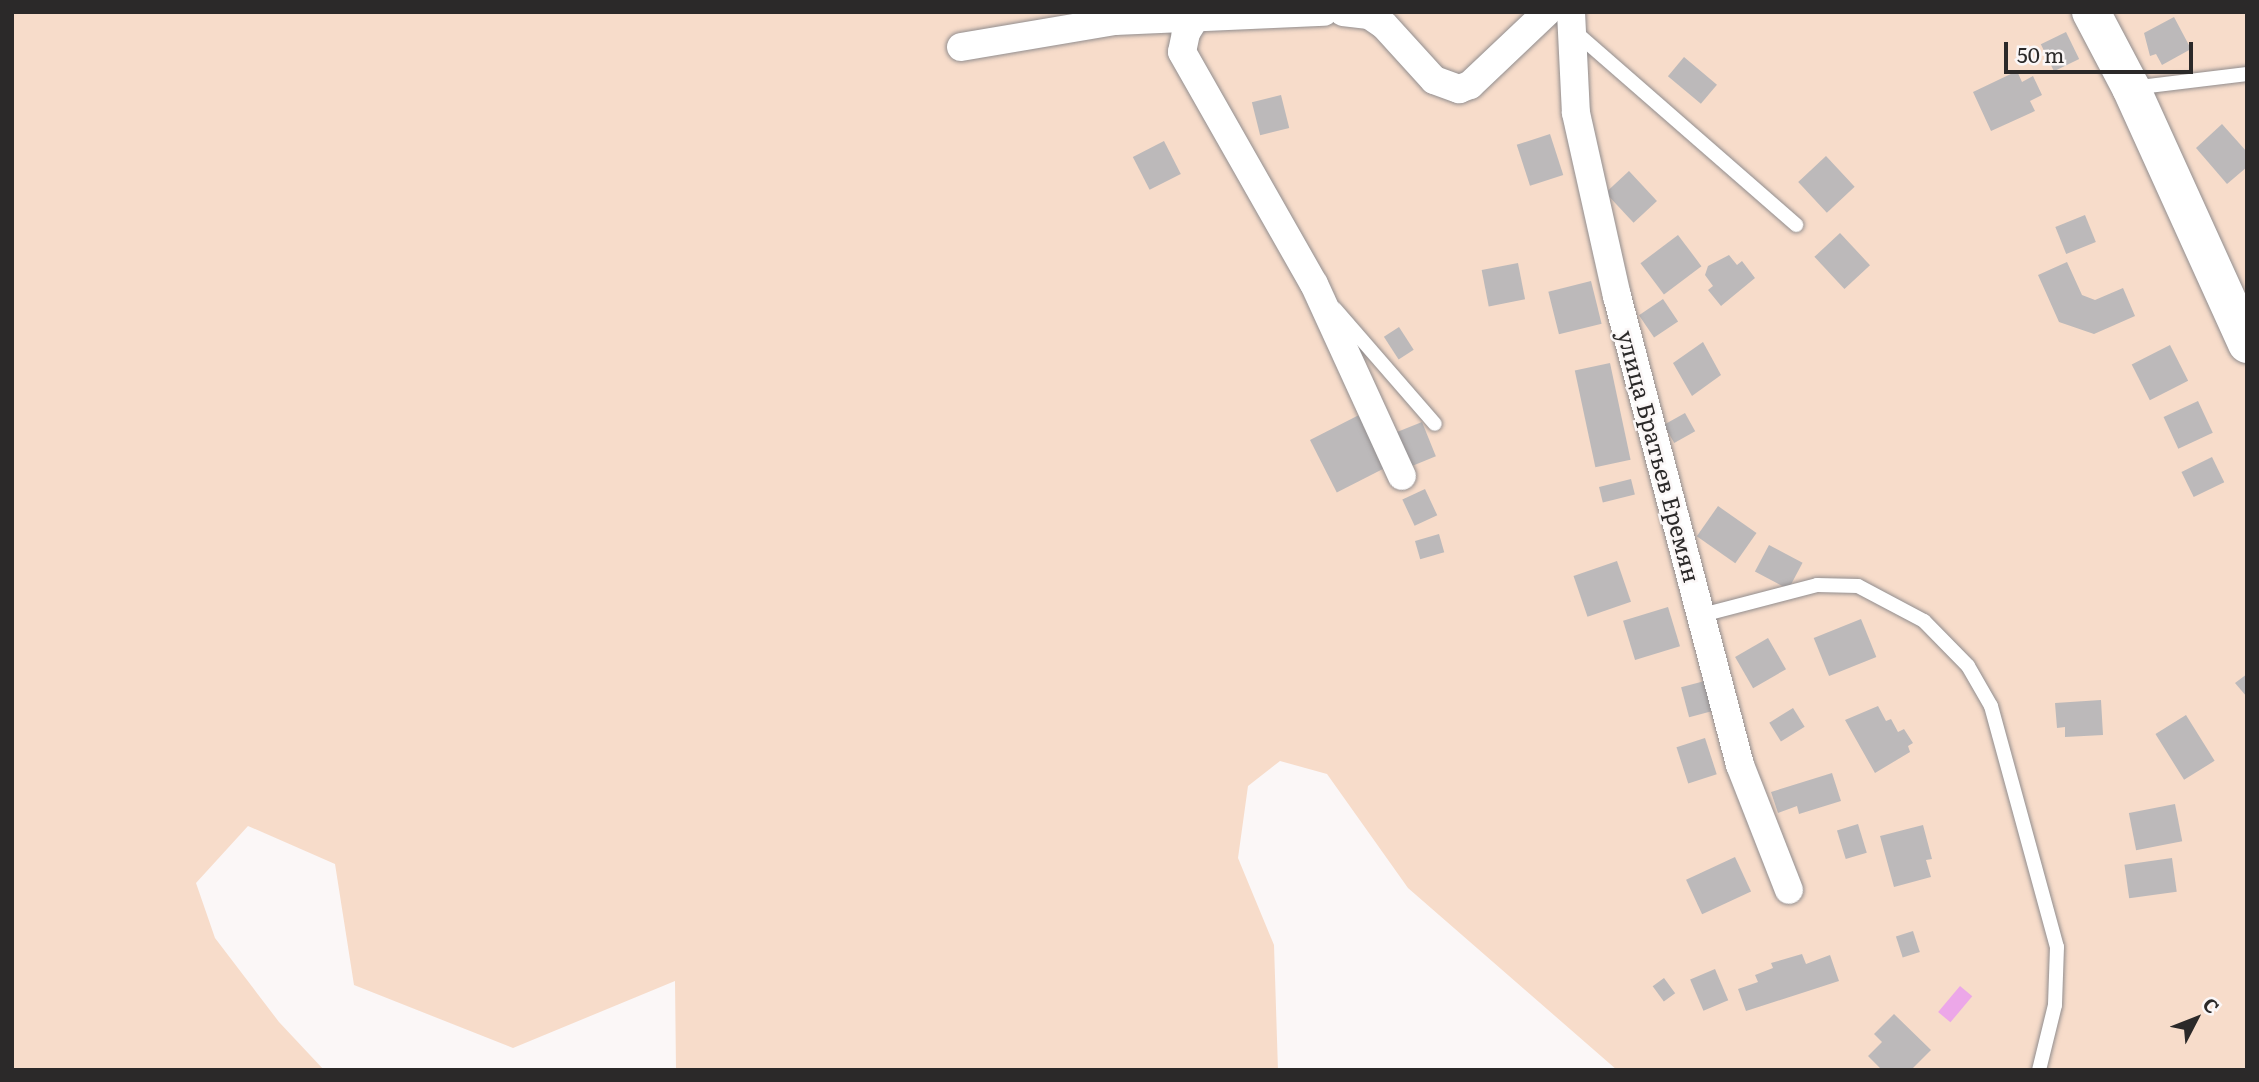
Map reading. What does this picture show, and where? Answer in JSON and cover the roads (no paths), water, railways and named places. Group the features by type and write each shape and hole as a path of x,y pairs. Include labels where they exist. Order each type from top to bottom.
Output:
{"street":[{"path":"961,47 1115,21 1200,13 1324,12"},
{"path":"1343,12 1369,15 1384,25 1434,80 1459,89 1469,85 1547,12"},
{"path":"2091,12 2131,88 2247,344"},
{"path":"1200,13 1186,33 1182,52 1314,284 1354,364 1402,476"},
{"name":"улица Братьев Еремян","path":"1571,20 1576,113 1616,296 1740,765 1789,890"}],"lane":[{"path":"1571,20 1796,225"},
{"path":"2131,88 2247,74"},
{"path":"1314,284 1435,424"},
{"path":"1702,615 1817,585 1858,586 1924,621 1968,666 1991,706 2057,947 2055,1005 2039,1070"}]}
